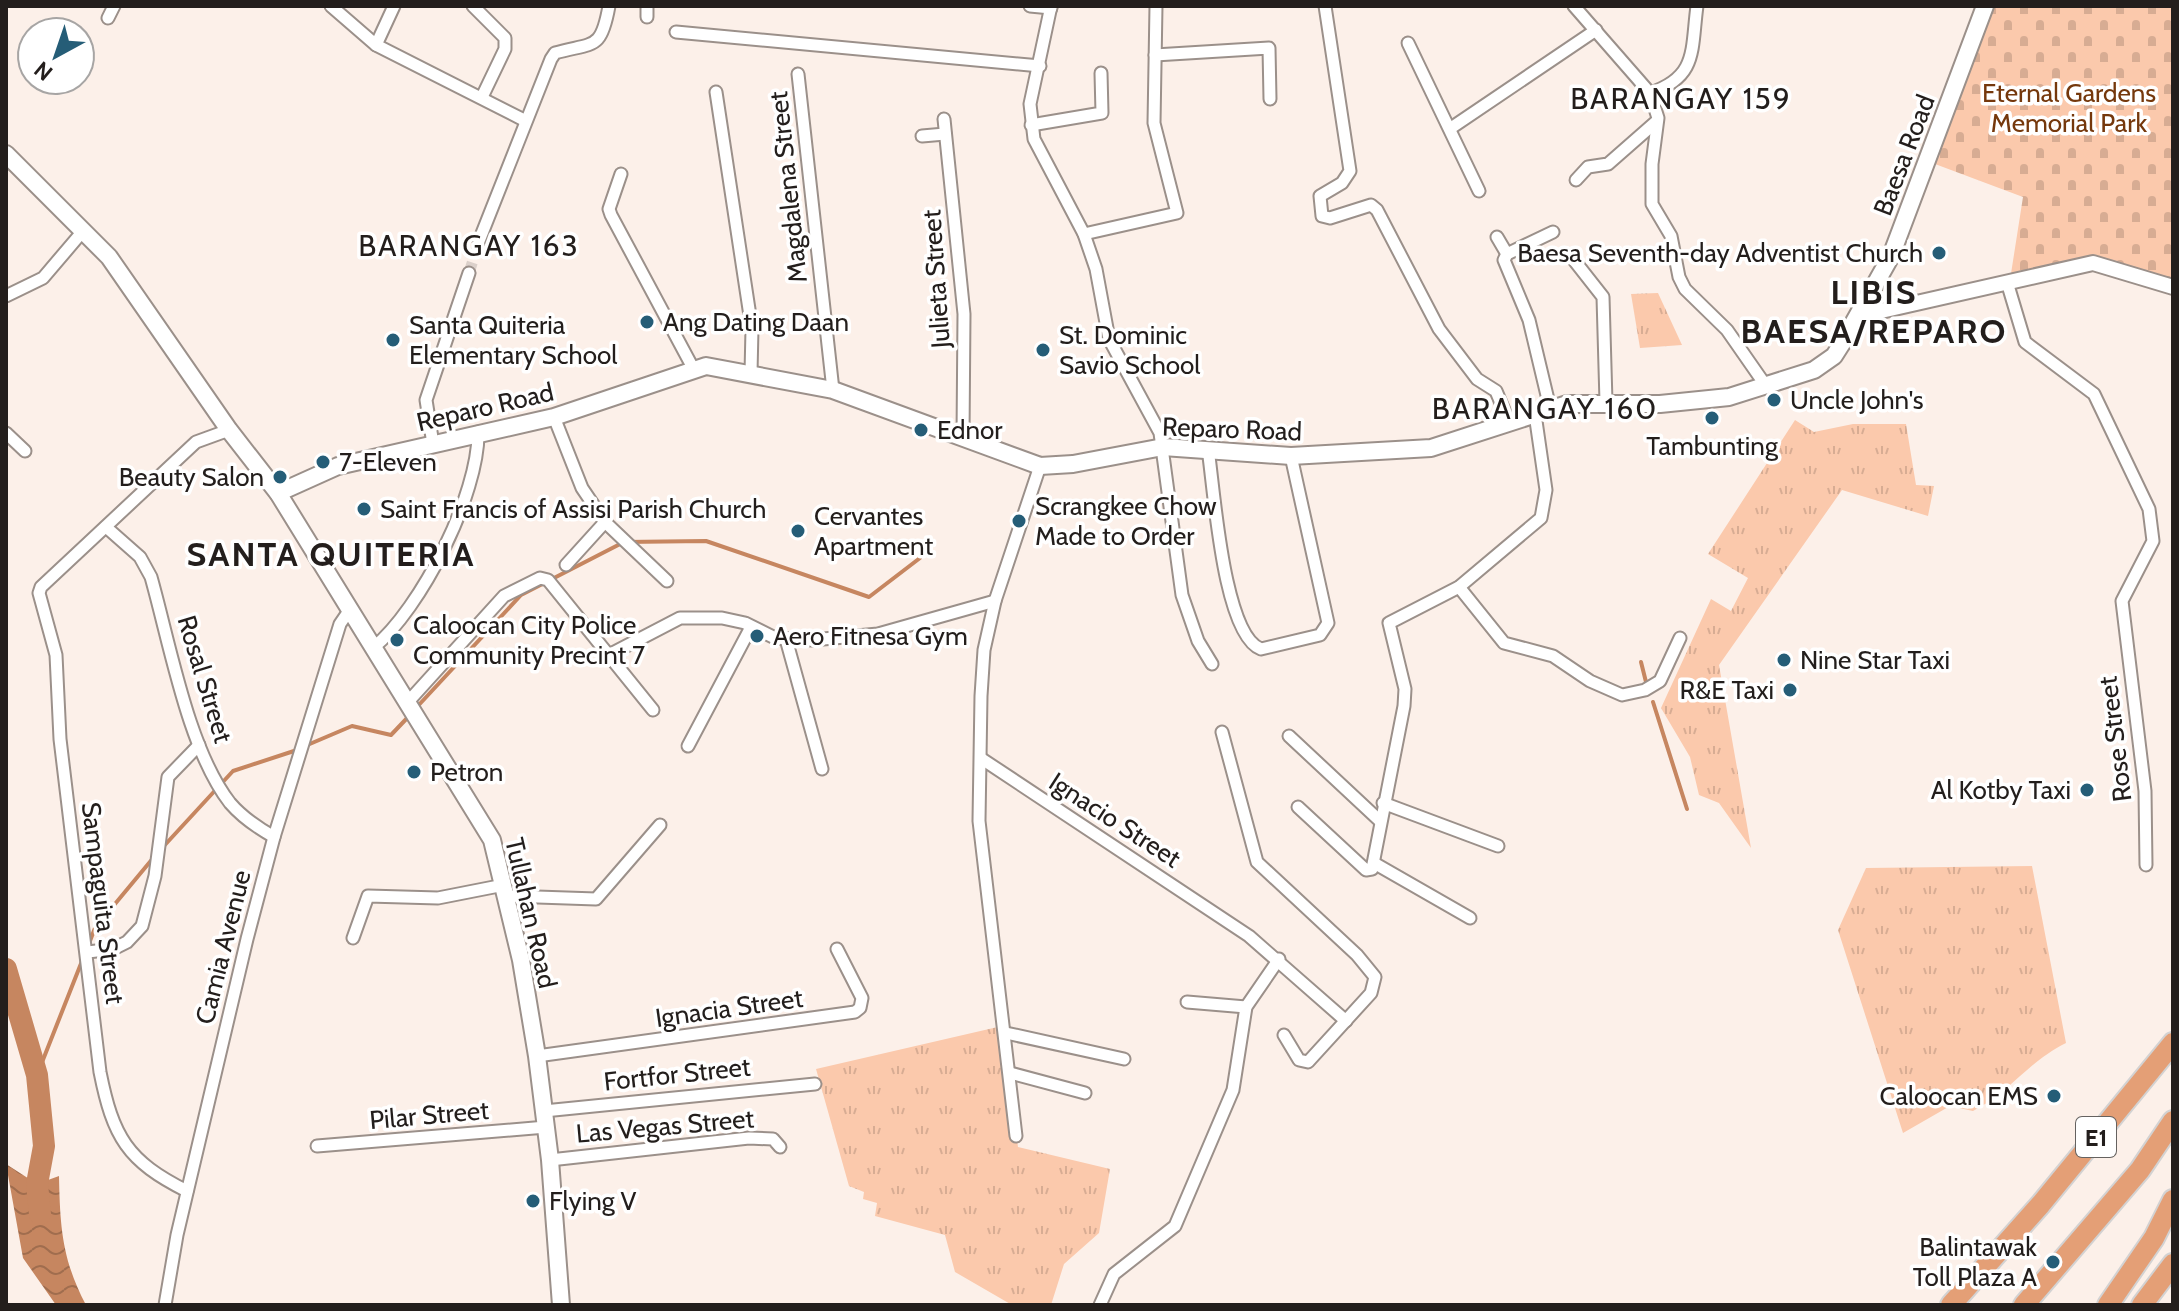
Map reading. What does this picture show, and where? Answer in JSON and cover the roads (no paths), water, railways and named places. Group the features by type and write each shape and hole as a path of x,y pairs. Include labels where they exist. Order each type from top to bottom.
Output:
{"highway":[{"name":"E1","path":"1951,1305 2041,1204 2173,1043"},
{"name":"E1","path":"2024,1305 2140,1170 2173,1121"},
{"path":"2108,1305 2154,1238 2173,1200"},
{"path":"2142,1305 2173,1264"}],"main road":[{"name":"Baesa Road","path":"1859,316 1891,256 1985,6"},
{"name":"Tullahan Road","path":"6,154 128,281 229,430 278,493 484,825 498,855 537,1056 550,1160 561,1305"},
{"name":"Reparo Road","path":"278,493 338,466 554,417 693,368 715,366 833,390 1040,466 1073,464 1163,447 1291,456 1431,448 1542,411 1585,401 1697,402 1766,386 1825,363 1834,356 1859,316"}],"street":[{"path":"108,18 114,6"},
{"path":"331,6 376,45 524,120"},
{"path":"376,45 394,6"},
{"path":"473,6 505,38 505,49 482,97"},
{"path":"479,241 524,120 555,53 592,46 599,41 609,6"},
{"path":"1030,6 1051,7 1030,104 1031,125 1057,187 1084,234 1096,269 1104,325 1160,433 1182,595 1198,641 1212,664"},
{"path":"1084,234 1177,213 1154,123 1156,6"},
{"path":"1325,6 1350,171 1342,183 1320,196 1322,216 1330,218 1371,205 1377,210 1439,329 1477,379 1496,391 1509,422"},
{"path":"1574,6 1650,93 1657,109 1652,204 1671,236 1679,277 1685,289 1727,330 1766,386"},
{"path":"1650,93 1670,86 1686,71 1697,6"},
{"path":"1451,128 1596,30"},
{"path":"676,32 1040,66"},
{"path":"1408,43 1479,191"},
{"path":"1155,55 1269,48 1270,99"},
{"path":"1031,125 1102,113 1101,73"},
{"name":"Magdalena Street","path":"798,74 833,390"},
{"path":"716,92 752,329 751,373"},
{"name":"Julieta Street","path":"944,119 964,314 963,436"},
{"path":"1576,180 1588,167 1608,164 1657,121"},
{"path":"922,136 945,134"},
{"path":"621,174 609,209 611,215 693,368"},
{"path":"6,296 43,278 83,231"},
{"path":"1506,256 1553,232"},
{"path":"1373,866 1405,689 1389,623 1459,587 1541,518 1546,490 1542,411 1529,320 1497,237"},
{"path":"1570,255 1603,297 1606,402"},
{"path":"1859,316 2093,263 2173,287"},
{"path":"433,444 426,400 469,273"},
{"name":"Rose Street","path":"2007,282 2025,342 2094,394 2149,509 2153,541 2122,601 2145,791 2146,865"},
{"path":"554,417 582,488 605,522 667,581"},
{"path":"106,527 196,442 229,430"},
{"path":"373,648 399,626 435,566 463,500 478,432"},
{"path":"6,433 25,451"},
{"path":"1208,449 1225,579 1243,631 1261,649 1320,635 1328,623 1291,456"},
{"path":"1016,1136 979,821 984,650 995,601 1040,466"},
{"path":"566,565 605,522"},
{"name":"Sampaguita Street","path":"106,527 41,587 40,602 56,655 60,739 100,1072 109,1116 125,1148 155,1174 187,1191"},
{"name":"Rosal Street","path":"106,527 140,557 151,577 199,745 232,805 274,837"},
{"path":"407,703 504,596 540,578 548,580 653,710"},
{"path":"1459,587 1504,643 1553,656 1590,681 1622,695 1645,690 1660,681 1680,638"},
{"path":"609,655 680,618 722,618 786,639 878,634 995,601"},
{"name":"Camia Avenue","path":"165,1305 187,1191 274,837 340,624 351,608"},
{"path":"688,746 751,627"},
{"path":"786,639 822,769"},
{"path":"1222,732 1257,862 1357,955 1375,977 1371,993 1308,1062 1299,1060 1284,1035"},
{"path":"1289,736 1380,821"},
{"path":"88,952 113,949 127,942 142,926 153,886 168,777 199,745"},
{"name":"Ignacio Street","path":"982,759 1172,884 1279,959 1346,1021"},
{"path":"1383,803 1498,846"},
{"path":"1298,807 1366,870 1373,866"},
{"path":"353,938 368,896 438,898 506,891 596,899 660,825"},
{"path":"1373,866 1470,918"},
{"name":"Ignacia Street","path":"537,1056 855,1012 860,1008 862,998 837,949"},
{"path":"1100,1305 1114,1274 1175,1226 1233,1090 1246,1007 1279,959"},
{"path":"1187,1002 1246,1007"},
{"path":"1006,1033 1124,1059"},
{"path":"1010,1073 1085,1093"},
{"name":"Fortfor Street","path":"545,1119 815,1084"},
{"name":"Pilar Street","path":"317,1146 545,1119"},
{"name":"Las Vegas Street","path":"550,1160 749,1138 773,1139 780,1147"}],"water":[{"path":"6,1164 37,1184 59,1176 60,1211 67,1258 86,1305 56,1305 23,1258"}],"waterway":[{"path":"416,708 521,595 624,542 706,541 869,597 920,558"},
{"path":"1641,662 1646,682"},
{"path":"1653,702 1687,809"},
{"path":"305,746 352,726 391,735 410,715"},
{"path":"163,847 233,771 297,750"},
{"path":"88,946 95,928 154,857"},
{"path":"37,1075 82,961"},
{"path":"6,969 37,1075 44,1146 37,1184 40,1214"}],"tunnel":[{"path":"469,273 479,241"}],"place":[{"name":"Baesa Seventh-day Adventist Church","path":"1939,253"},
{"name":"Ang Dating Daan","path":"647,322"},
{"name":"Santa Quiteria Elementary School","path":"393,340"},
{"name":"St. Dominic Savio School","path":"1043,350"},
{"name":"Uncle John's","path":"1774,400"},
{"name":"Tambunting","path":"1712,418"},
{"name":"Ednor","path":"921,430"},
{"name":"7-Eleven","path":"323,462"},
{"name":"Beauty Salon","path":"280,477"},
{"name":"Saint Francis of Assisi Parish Church","path":"364,509"},
{"name":"Scrangkee Chow Made to Order","path":"1019,521"},
{"name":"Cervantes Apartment","path":"798,531"},
{"name":"Aero Fitnesa Gym","path":"757,636"},
{"name":"Caloocan City Police Community Precint 7","path":"397,640"},
{"name":"Nine Star Taxi","path":"1784,660"},
{"name":"R&E Taxi","path":"1790,690"},
{"name":"Petron","path":"414,772"},
{"name":"Al Kotby Taxi","path":"2087,790"},
{"name":"Caloocan EMS","path":"2054,1096"},
{"name":"Flying V","path":"533,1201"},
{"name":"Balintawak Toll Plaza A","path":"2053,1262"}],"district":[{"name":"BARANGAY 159","path":"1681,98"},
{"name":"BARANGAY 163","path":"469,245"},
{"name":"LIBIS BAESA/REPARO","path":"1874,312"},
{"name":"BARANGAY 160","path":"1545,408"},
{"name":"SANTA QUITERIA","path":"331,554"}],"park label":[{"name":"Eternal Gardens Memorial Park","path":"2069,108"}]}
